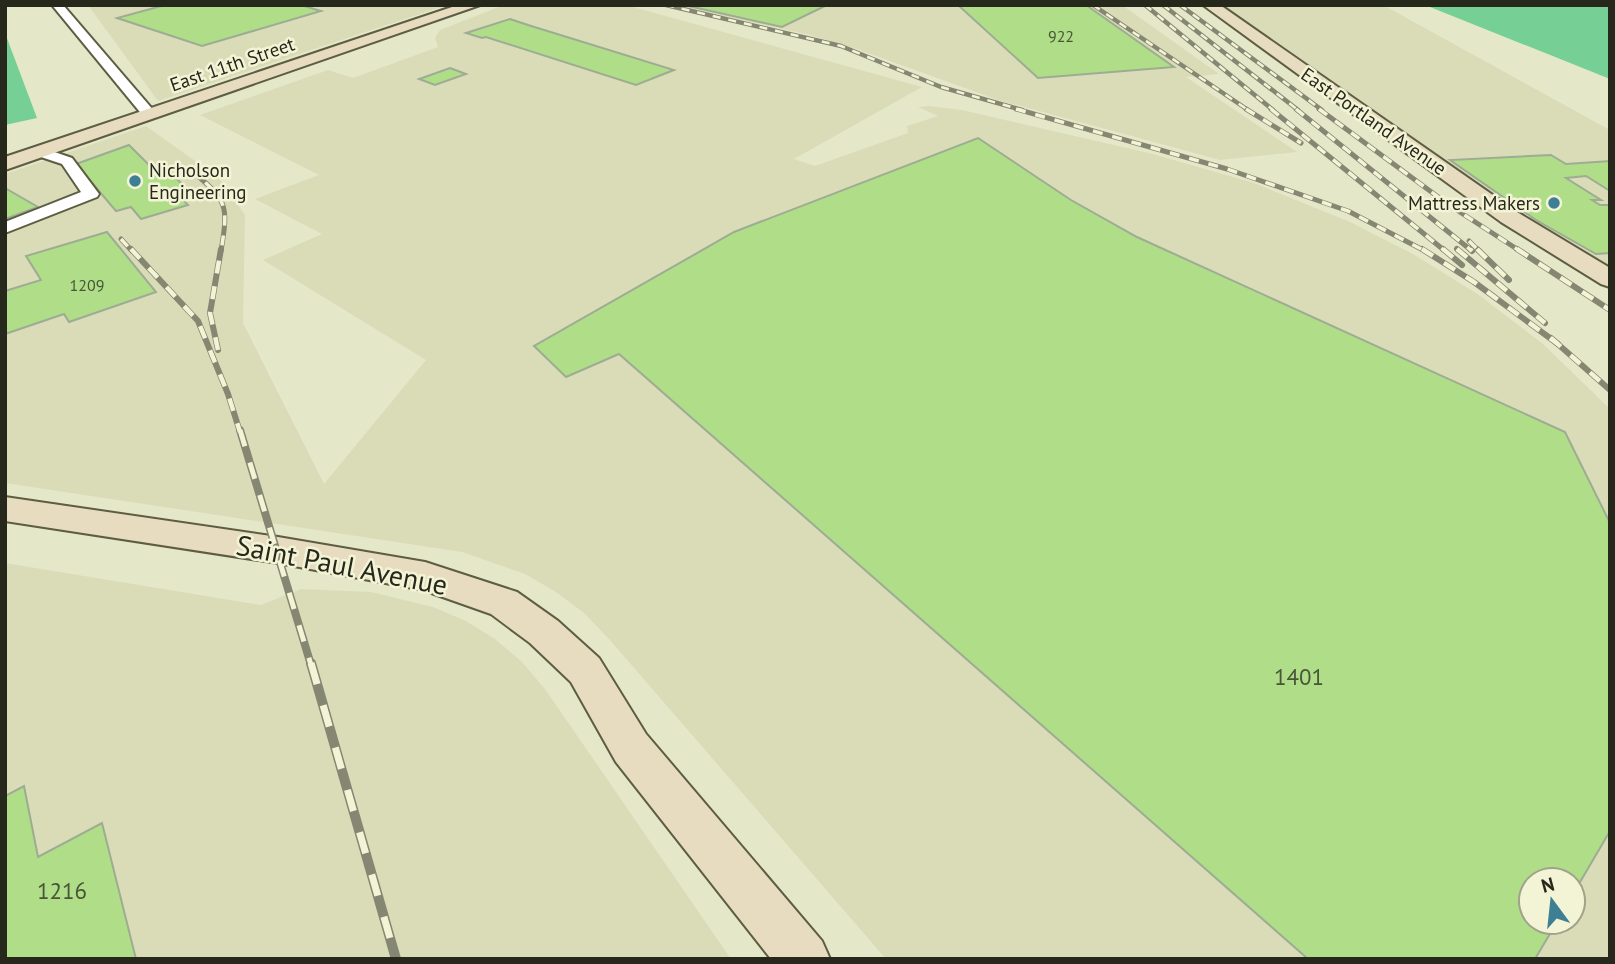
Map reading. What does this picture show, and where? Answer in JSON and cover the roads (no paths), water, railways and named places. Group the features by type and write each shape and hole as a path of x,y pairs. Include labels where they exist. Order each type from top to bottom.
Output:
{"street":[{"path":"57,5 149,114"},
{"name":"East 11th Street","path":"5,164 473,5"},
{"name":"East Portland Avenue","path":"1210,5 1497,209 1610,279"},
{"path":"5,228 91,194 67,161 40,152"},
{"name":"Saint Paul Avenue","path":"5,509 278,550 425,576 504,603 544,632 585,670 631,748 804,959"}],"railway":[{"path":"666,5 841,46 941,87 1022,110"},
{"path":"1093,5 1248,110"},
{"path":"1145,5 1273,110"},
{"path":"1163,5 1298,110"},
{"path":"1180,5 1322,110"},
{"path":"1016,109 1227,169 1348,211 1425,251"},
{"path":"1246,109 1301,143"},
{"path":"1271,109 1445,251"},
{"path":"1296,109 1472,251 1470,249"},
{"path":"1319,109 1449,205 1520,251"},
{"path":"190,169 212,189 222,204 225,222 221,251"},
{"path":"121,239 132,251"},
{"path":"1469,241 1477,249"},
{"path":"131,249 198,321 228,394 240,432"},
{"path":"218,350 210,313 221,249"},
{"path":"1422,249 1474,282 1557,343"},
{"path":"1443,249 1462,265"},
{"path":"1459,251 1457,249 1545,323"},
{"path":"1477,249 1509,280"},
{"path":"1517,249 1610,310"},
{"path":"1551,338 1557,343"},
{"path":"1557,343 1610,390"},
{"path":"240,430 311,665"},
{"path":"311,663 396,959"}],"place":[{"name":"Nicholson Engineering","path":"135,181"},
{"name":"Mattress Makers","path":"1554,203"}]}
